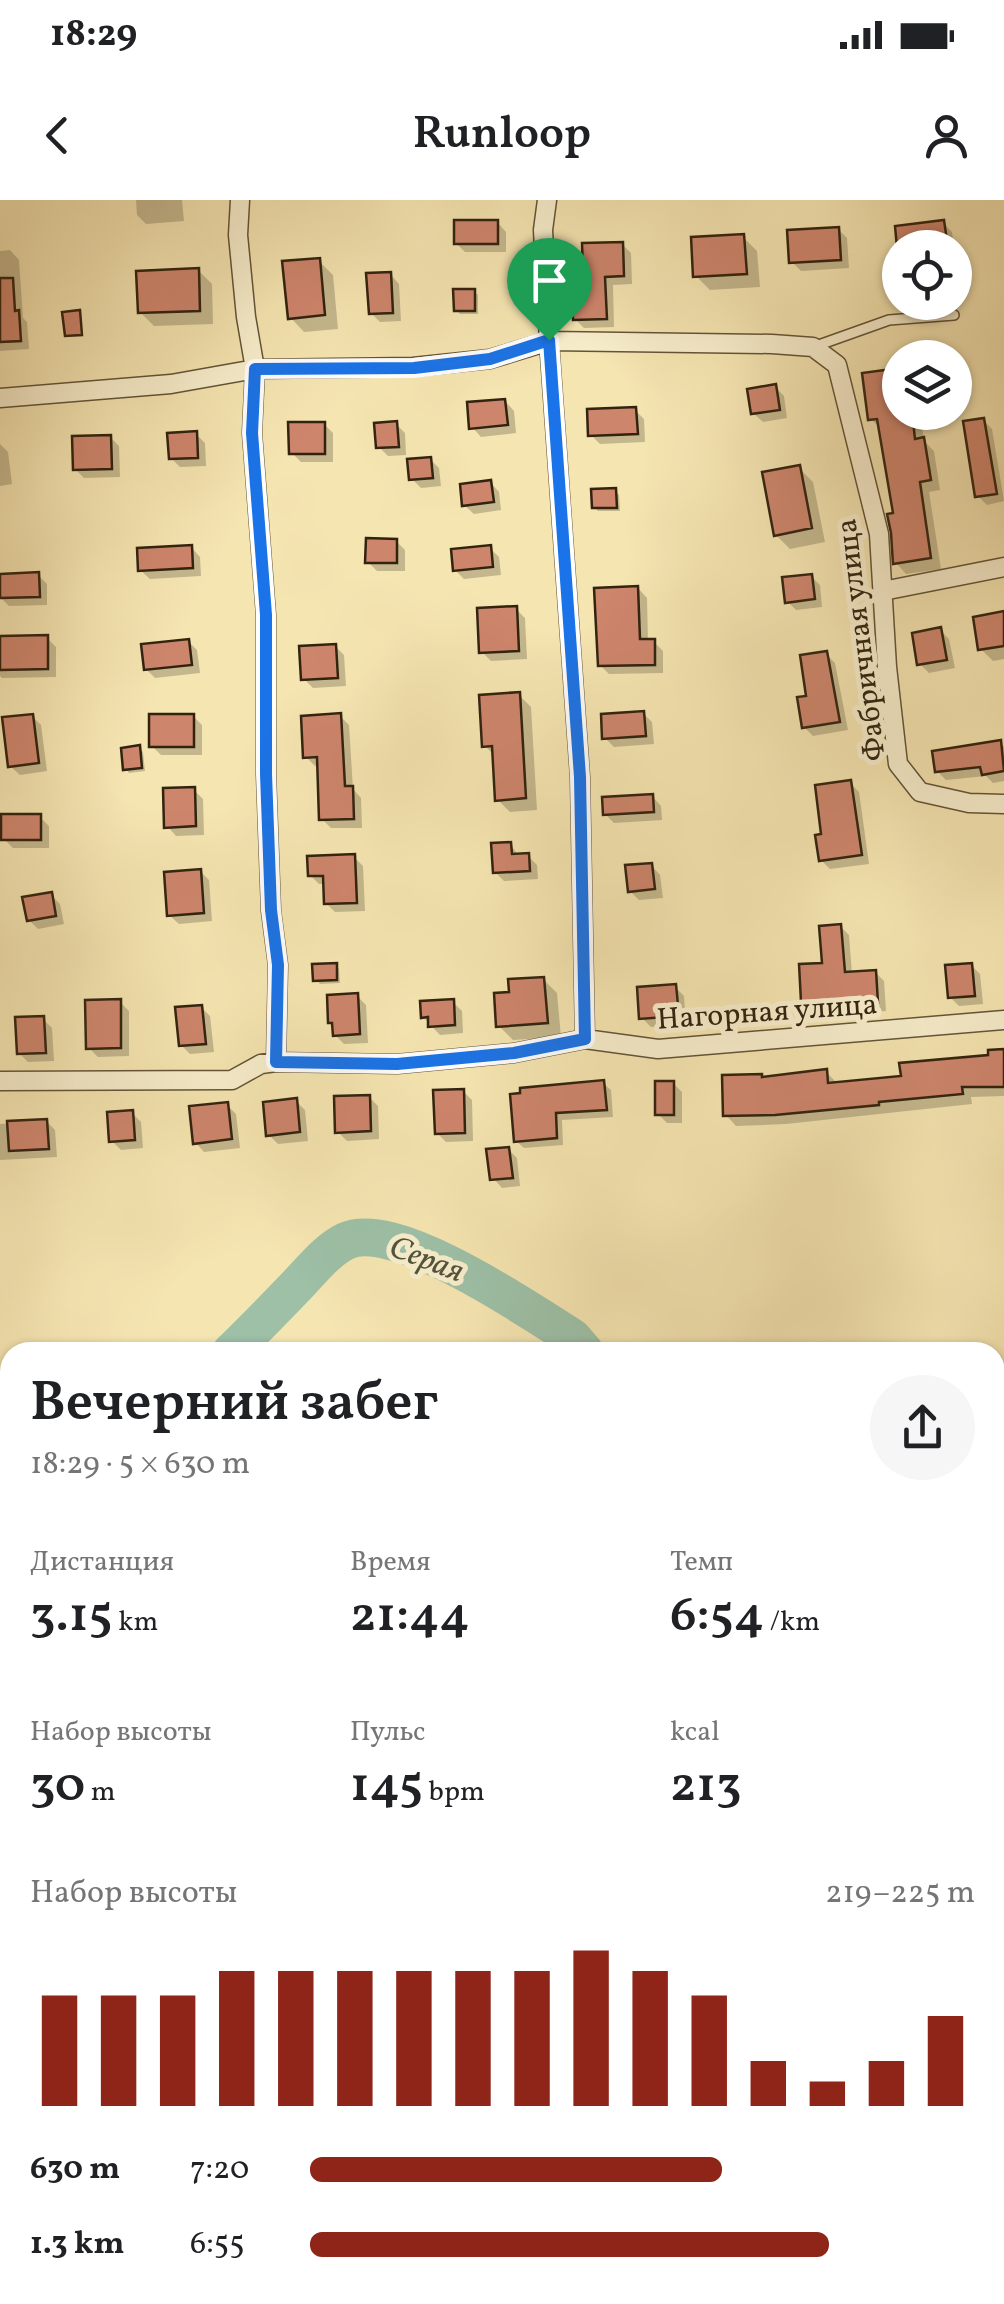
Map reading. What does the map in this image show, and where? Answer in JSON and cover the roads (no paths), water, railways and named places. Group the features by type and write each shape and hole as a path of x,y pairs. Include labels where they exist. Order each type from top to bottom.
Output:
{"street":[{"path":"240,200 238,235 255,369 252,433 266,615 266,774 271,910 278,965 276,1062"},
{"path":"547,200 543,230 549,340 580,777 585,1039"},
{"path":"0,398 171,384 255,369 414,368 490,359 549,340 813,347"},
{"name":"Фабричная улица","path":"813,347 837,365 880,534 887,666 898,764 920,792 969,803 1004,804"},
{"path":"883,591 1004,567"},
{"name":"Нагорная улица","path":"0,1081 232,1080 261,1064 276,1062 397,1064 514,1053 585,1039 658,1049 1004,1020"}],"lane":[{"path":"813,347 889,320"}],"waterway":[{"name":"Серая","path":"241,1342 328,1253 346,1241 368,1237 428,1254 462,1271 576,1342"}]}
